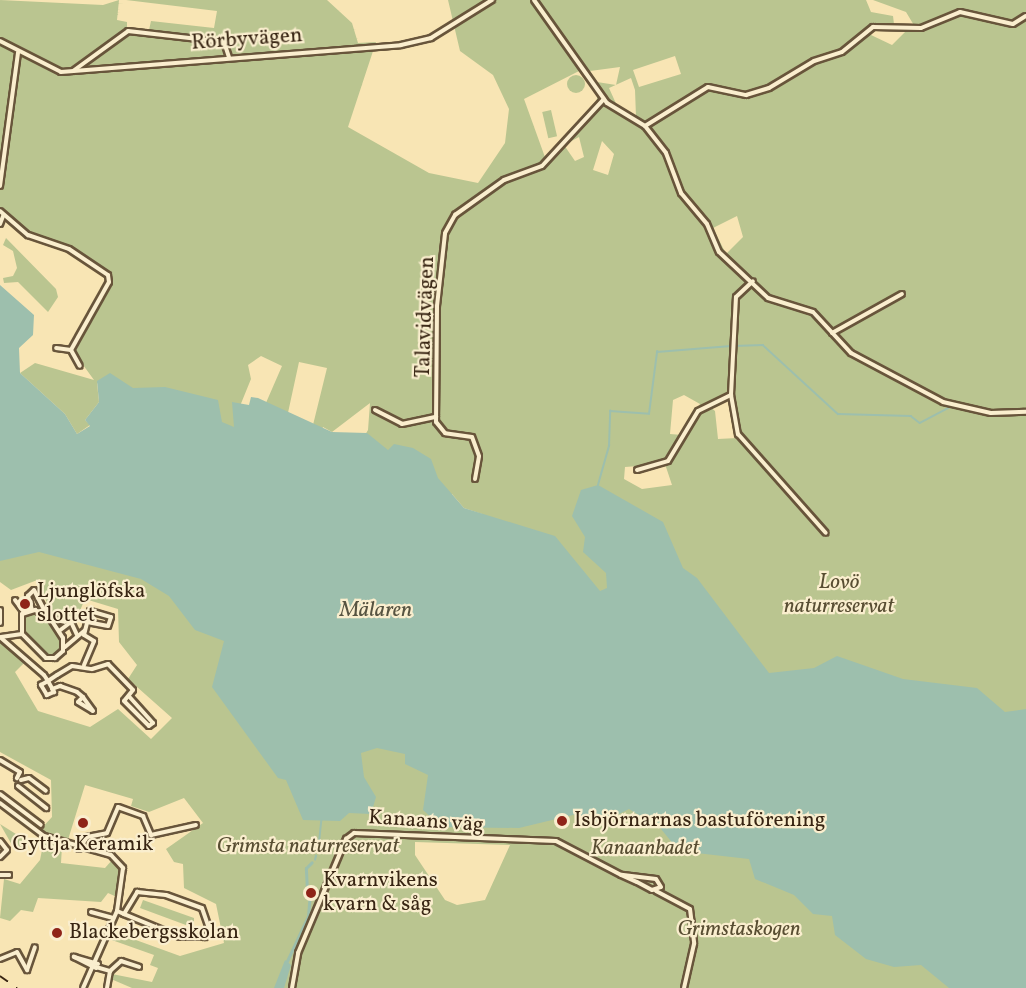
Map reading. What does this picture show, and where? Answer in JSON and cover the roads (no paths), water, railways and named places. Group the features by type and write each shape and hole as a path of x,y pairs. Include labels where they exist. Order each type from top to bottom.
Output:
{"street":[{"name":"Rörbyvägen","path":"0,41 52,70 72,71 351,49 424,41 492,0"},
{"path":"534,0 604,99 645,126 666,153 681,193 707,224 719,252 753,281 768,298 813,312 851,353 943,402 991,413 1026,412"},
{"path":"645,126 708,87 746,95 769,88 814,61 842,52 873,27 921,28 960,12 1013,24 1026,16"},
{"path":"72,71 128,31 224,42 229,57"},
{"path":"0,186 18,52"},
{"name":"Talavidvägen","path":"436,417 437,306 448,226 504,180 542,166 604,99"},
{"path":"0,224 2,213 28,235 69,249 108,275 109,282 71,350"},
{"path":"753,281 736,297 731,395 738,434 826,533"},
{"path":"832,333 902,294"},
{"path":"56,348 71,350"},
{"path":"71,350 80,366"},
{"path":"637,470 668,461 698,411 731,395"},
{"path":"375,410 402,424 436,417 442,432 472,437 479,456 475,479"},
{"path":"32,610 28,596 34,590 46,614 59,631 65,647"},
{"path":"15,600 24,612 22,634"},
{"path":"0,610 0,623"},
{"path":"24,612 32,610 46,614"},
{"path":"83,666 92,658 94,641 84,635 90,611 111,617 108,626 88,622"},
{"path":"50,618 75,625 77,635"},
{"path":"59,631 65,622"},
{"path":"22,634 46,658 55,658 86,629"},
{"path":"0,637 22,634"},
{"path":"0,637 48,681 52,689"},
{"path":"83,697 60,686 52,689 47,695 41,686 72,666 93,669 108,664 133,690 124,701 149,726 153,723 153,720 129,696"},
{"path":"0,760 20,772 19,779 29,778 46,791"},
{"path":"18,786 46,808"},
{"path":"0,794 41,825"},
{"path":"0,803 52,841 111,855 123,868 125,877 117,910 96,966 83,988"},
{"path":"79,849 87,837 107,833 115,810 134,810 151,835 196,825"},
{"name":"Kanaans väg","path":"292,988 298,953 346,839 354,833 556,841 621,875 656,891 661,887 656,879 621,875"},
{"path":"0,857 7,850 2,842"},
{"path":"656,891 690,909 694,944 684,988"},
{"path":"117,910 124,914 180,938 206,937 210,931 202,908 166,895 137,892 124,914"},
{"path":"91,912 113,918"},
{"path":"0,959 17,952 27,970 34,948"},
{"path":"96,966 74,957 110,971"},
{"path":"107,988 110,971 121,961 140,967"}],"water":[{"name":"Mälaren","path":"0,285 34,315 33,335 19,348 20,373 65,414 77,434 90,426 85,420 99,402 97,381 110,373 133,388 165,387 218,400 222,422 234,427 232,402 249,405 251,397 258,398 332,432 367,433 388,450 394,444 413,448 431,459 438,478 464,508 555,536 600,591 607,588 606,573 583,552 585,537 572,516 581,490 598,485 663,522 683,568 697,578 769,673 814,668 837,656 903,679 977,688 1005,712 1026,709 1026,988 949,988 921,965 894,967 866,959 835,935 832,916 813,914 794,895 755,879 749,859 679,851 661,829 629,809 601,823 588,823 577,814 519,828 442,827 423,810 428,775 405,764 405,754 377,748 361,753 364,777 376,797 371,814 349,813 340,821 303,820 286,780 278,778 212,687 224,641 195,630 169,596 141,579 39,552 0,561"},
{"path":"285,960 291,965 284,988 274,988"}],"waterway":[{"path":"734,346 763,345 838,414 911,416 920,423 950,407"},
{"path":"598,485 609,446 610,411 649,414 657,352 731,346"},
{"path":"318,852 321,821"},
{"path":"315,860 316,856"},
{"path":"307,890 306,868 312,862"},
{"path":"287,961 308,916 310,895"}],"railway":[{"path":"0,976 17,988"}],"place":[{"name":"Ljunglöfska slottet","path":"25,604"},
{"name":"Isbjörnarnas bastuförening","path":"562,821"},
{"name":"Gyttja Keramik","path":"83,823"},
{"name":"Kvarnvikens kvarn & såg","path":"311,893"},
{"name":"Blackebergsskolan","path":"57,933"}],"park label":[{"name":"Lovö naturreservat","path":"839,595"},
{"name":"Grimsta naturreservat","path":"308,847"},
{"name":"Kanaanbadet","path":"645,849"},
{"name":"Grimstaskogen","path":"739,930"}]}
